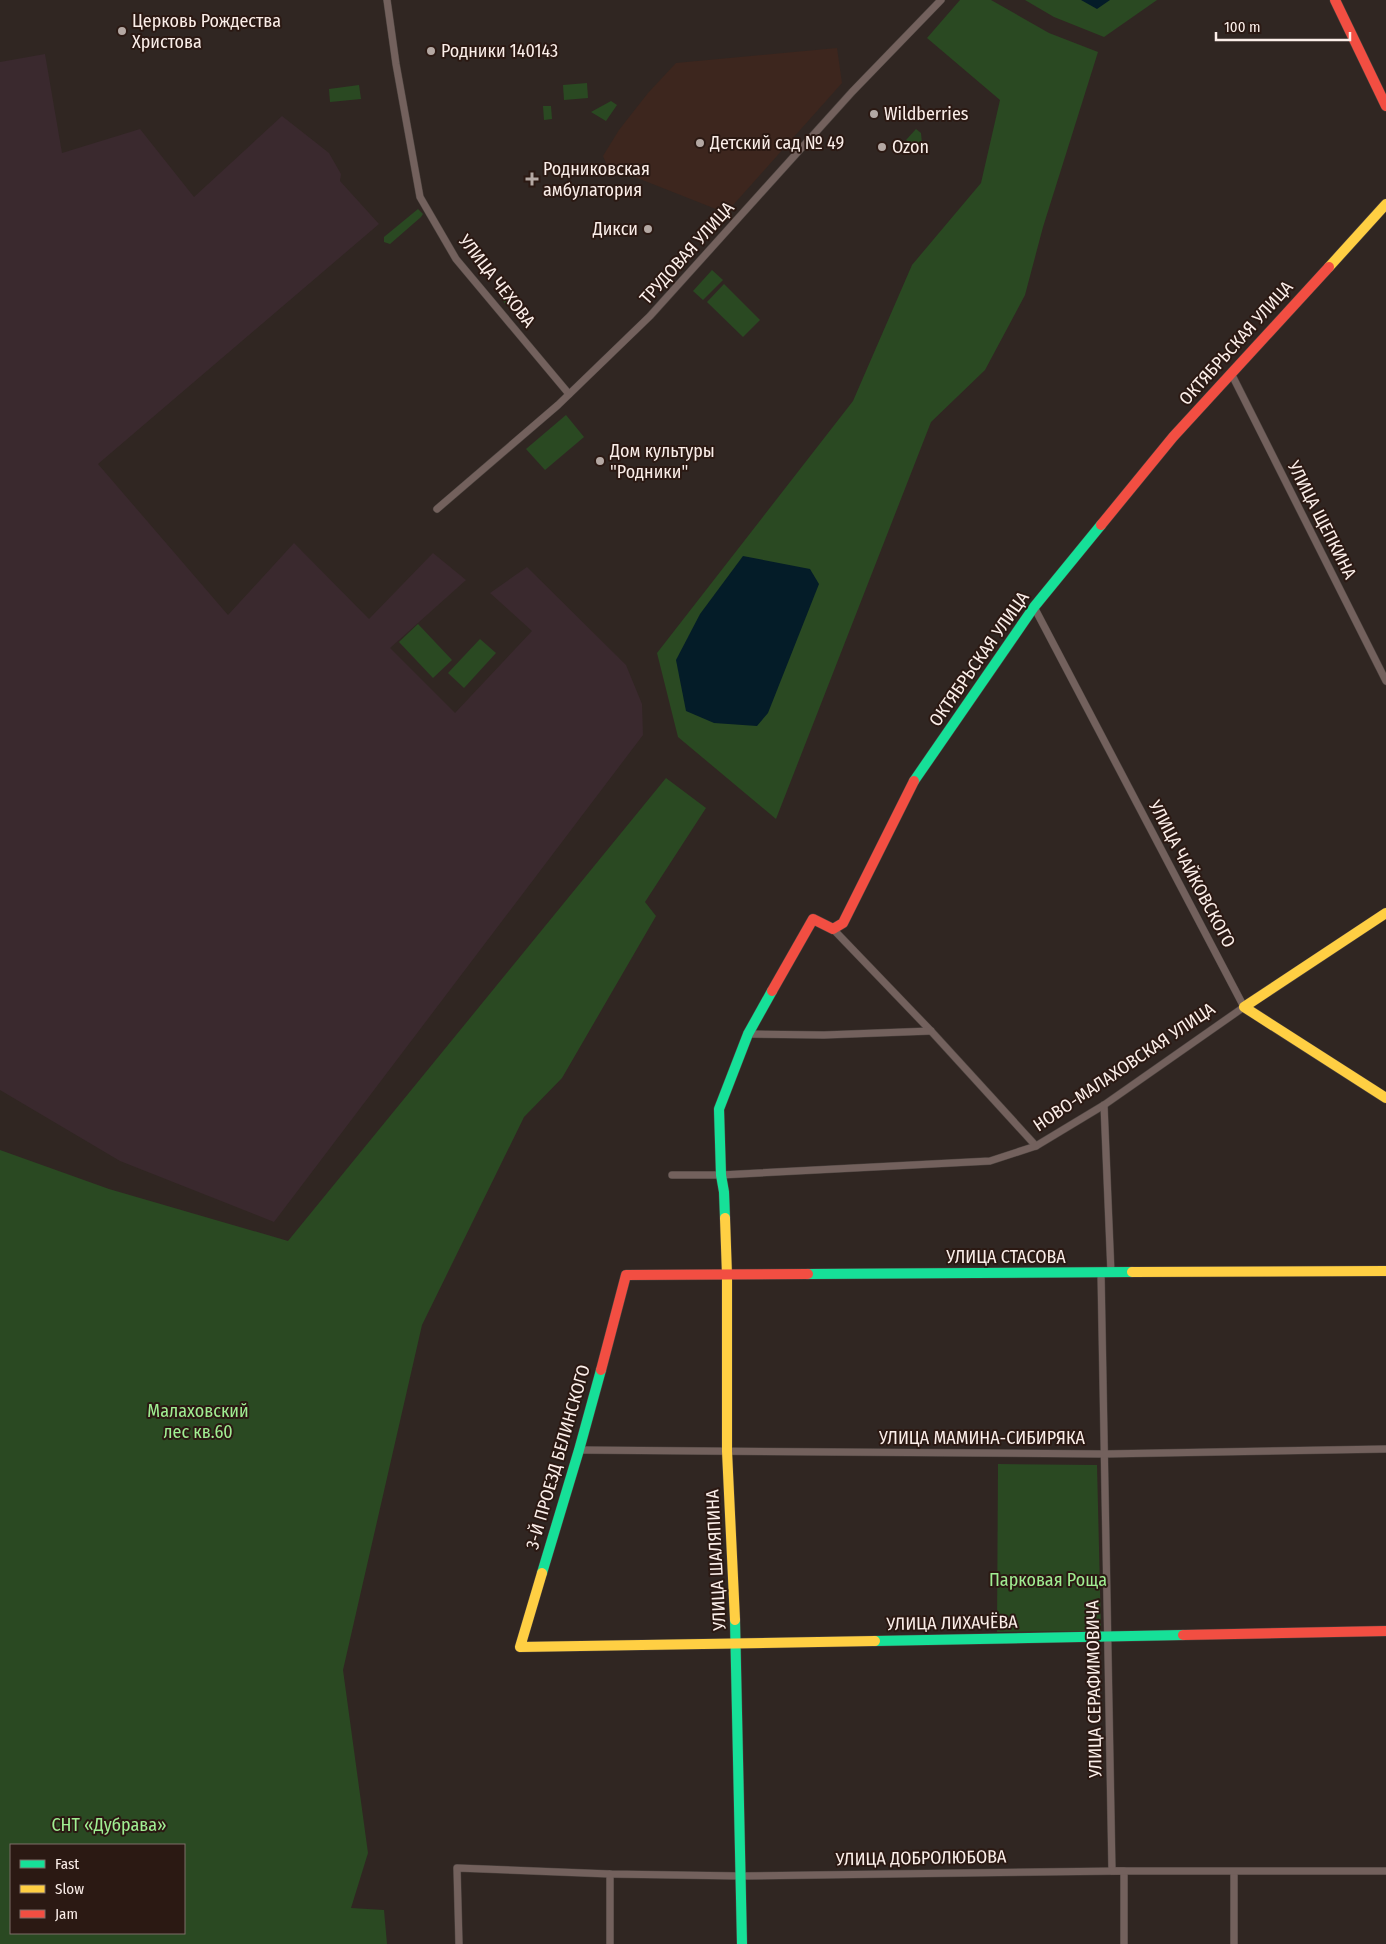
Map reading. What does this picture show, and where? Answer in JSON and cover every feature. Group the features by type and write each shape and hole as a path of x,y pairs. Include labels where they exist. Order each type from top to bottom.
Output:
{"street":[{"name":"УЛИЦА ЧЕХОВА","path":"387,0 396,64 420,197 456,259 569,394"},
{"name":"ТРУДОВАЯ УЛИЦА","path":"437,509 569,394 650,316 852,92 941,0"},
{"path":"1334,0 1386,106"},
{"name":"ОКТЯБРЬСКАЯ УЛИЦА","path":"833,929 842,923 918,774 1002,650 1034,607 1173,437 1386,204"},
{"name":"УЛИЦА ЩЕПКИНА","path":"1231,373 1386,681"},
{"name":"УЛИЦА ЧАЙКОВСКОГО","path":"1034,607 1244,1007 1386,1098"},
{"name":"НОВО-МАЛАХОВСКАЯ УЛИЦА","path":"672,1175 721,1175 990,1161 1036,1146 1104,1105 1244,1007 1386,913"},
{"path":"721,1175 719,1109 748,1034 813,919 833,929 931,1031 1036,1146"},
{"path":"748,1034 824,1035 931,1031"},
{"name":"УЛИЦА СЕРАФИМОВИЧА","path":"1104,1105 1106,1273 1104,1454 1109,1636 1112,1871"},
{"name":"УЛИЦА ШАЛЯПИНА","path":"721,1175 724,1192 727,1275 728,1451 736,1644 742,1944"},
{"name":"УЛИЦА СТАСОВА","path":"626,1275 1386,1271"},
{"name":"3-Й ПРОЕЗД БЕЛИНСКОГО","path":"520,1647 579,1450 626,1275"},
{"name":"УЛИЦА МАМИНА-СИБИРЯКА","path":"579,1450 1104,1454 1386,1450"},
{"name":"УЛИЦА ЛИХАЧЁВА","path":"520,1647 1386,1631"},
{"name":"УЛИЦА ДОБРОЛЮБОВА","path":"459,1944 457,1868 610,1874 741,1876 1112,1871 1386,1871"},
{"path":"1124,1871 1124,1944"},
{"path":"1234,1872 1234,1944"},
{"path":"610,1874 610,1944"}],"shaded area":[{"name":"Детский сад № 49","path":"837,48 842,83 726,213 607,166 603,156 619,130 648,93 676,63"},
{"path":"45,54 62,153 140,129 194,197 282,116 329,153 341,174 340,181 379,224 98,464 228,615 294,543 369,619 433,553 466,580 390,648 455,713 532,631 490,593 527,567 626,665 642,704 643,735 274,1222 120,1161 0,1090 0,62"}],"green space":[{"path":"960,0 991,0 1049,33 1098,52 1043,227 1025,295 985,370 931,422 776,819 678,737 657,653 853,401 912,265 981,183 1000,100 927,38"},
{"path":"1025,0 1157,0 1104,37 1054,17"},
{"path":"587,83 588,98 564,100 563,85"},
{"path":"359,85 361,99 330,102 329,89"},
{"path":"611,101 617,105 606,121 591,112"},
{"path":"543,106 551,106 552,119 544,120"},
{"path":"916,129 921,133 922,144 918,149 906,140"},
{"path":"418,209 423,214 421,217 390,244 384,242 384,237"},
{"path":"712,270 723,280 703,300 693,291"},
{"path":"724,284 760,320 743,337 707,302"},
{"path":"503,297 517,297 508,307 501,299"},
{"path":"566,415 584,437 545,470 526,449"},
{"path":"418,624 452,660 433,678 399,642"},
{"path":"480,639 496,653 464,688 448,673"},
{"name":"Малаховский лес кв.60","path":"666,778 706,808 645,902 656,916 562,1078 524,1117 422,1325 343,1670 368,1853 351,1908 384,1910 387,1944 0,1944 0,1150 109,1189 288,1241"},
{"name":"Парковая Роща","path":"998,1464 1097,1465 1101,1631 997,1632"}],"water":[{"path":"1081,0 1110,0 1097,9"},
{"path":"743,556 810,569 819,584 768,713 757,726 714,723 686,711 676,660 700,614"}],"traffic: fast":[{"path":"914,781 1034,607 1101,525"},
{"path":"725,1218 721,1175 719,1109 748,1034 772,991"},
{"path":"808,1274 1132,1272"},
{"path":"542,1573 601,1370"},
{"path":"735,1620 742,1944"},
{"path":"875,1641 1183,1635"}],"traffic: slow":[{"path":"1329,267 1386,204"},
{"path":"1386,913 1244,1007 1386,1098"},
{"path":"725,1218 727,1275 727,1451 735,1620"},
{"path":"1132,1272 1386,1271"},
{"path":"542,1573 520,1647 875,1641"}],"traffic: jam":[{"path":"1335,0 1386,106"},
{"path":"1101,525 1173,437 1329,267"},
{"path":"772,991 813,919 833,929 843,923 914,781"},
{"path":"601,1370 626,1275 808,1274"},
{"path":"1183,1635 1386,1631"}],"place":[{"name":"Церковь Рождества Христова","path":"122,31"},
{"name":"Родники 140143","path":"431,51"},
{"name":"Wildberries","path":"874,114"},
{"name":"Детский сад № 49","path":"700,143"},
{"name":"Ozon","path":"882,147"},
{"name":"Родниковская амбулатория","path":"532,179"},
{"name":"Дикси","path":"648,229"},
{"name":"Дом культуры \"Родники\"","path":"600,461"}],"park label":[{"name":"СНТ «Дубрава»","path":"109,1825"}]}
